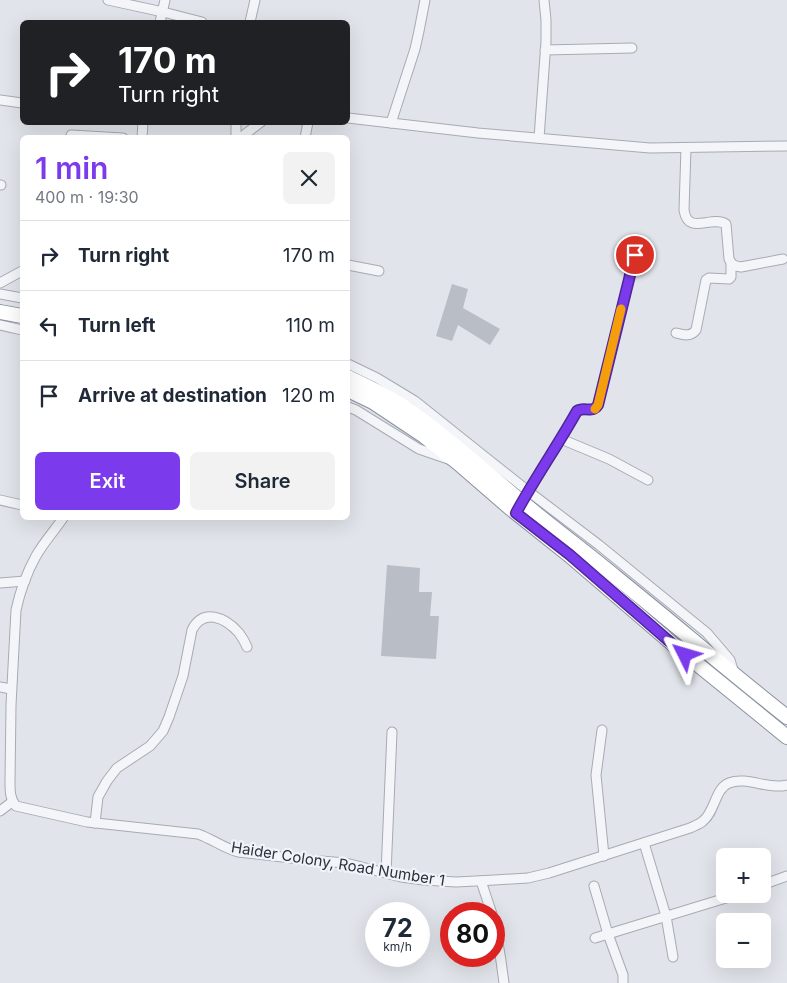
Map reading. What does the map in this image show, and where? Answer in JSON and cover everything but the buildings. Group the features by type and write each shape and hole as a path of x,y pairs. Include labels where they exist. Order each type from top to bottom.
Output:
{"highway":[{"path":"0,303 20,307"},
{"path":"0,312 20,316"},
{"path":"350,378 406,409 470,457 522,502 617,577 787,717"},
{"path":"350,391 389,412 424,436 458,463 522,502 570,555 687,657 787,737"}],"street":[{"path":"108,0 194,20"},
{"path":"161,20 165,0"},
{"path":"250,20 255,0"},
{"path":"391,123 419,31 425,0"},
{"path":"538,138 545,50 546,20 544,0"},
{"path":"545,50 632,48"},
{"path":"0,100 20,103"},
{"path":"350,118 632,147 787,146"},
{"path":"244,135 257,125"},
{"path":"676,333 689,336 696,330 706,280 709,278 730,279 732,277 726,224 722,222 692,223 685,216 686,148"},
{"path":"350,365 377,378 415,401 522,502 577,411 582,408 592,410 597,408 635,255"},
{"path":"731,264 741,267 784,259"},
{"path":"350,265 380,272"},
{"path":"0,283 20,272"},
{"path":"0,294 20,298"},
{"path":"0,325 20,330"},
{"path":"350,408 419,449 458,463"},
{"path":"561,440 609,459 648,480"},
{"path":"0,500 20,505"},
{"path":"0,811 12,802 10,782 16,610 31,566 63,520"},
{"path":"0,583 25,582"},
{"path":"95,823 98,797 107,781 117,768 150,746 163,731 183,676 194,625 205,617 218,618 239,633 247,647"},
{"path":"0,686 12,688"},
{"path":"602,730 596,775 604,856"},
{"path":"386,873 392,732"},
{"name":"Haider Colony, Road Number 1","path":"12,802 22,808 95,823 188,832 208,837 227,849 238,852 346,863 401,877 456,882 528,878 690,828 704,821 723,787 728,783 745,781 774,786 787,785"},
{"path":"644,843 666,916 674,957"},
{"path":"771,882 787,876"},
{"path":"481,881 488,902"},
{"path":"594,886 608,934 623,974 623,983"},
{"path":"596,938 716,902"},
{"path":"502,967 504,983"}],"slow traffic":[{"path":"595,409 598,405 621,309"}],"route":[{"path":"635,255 597,408 588,410 582,408 577,411 516,513 570,555 685,655"}]}
